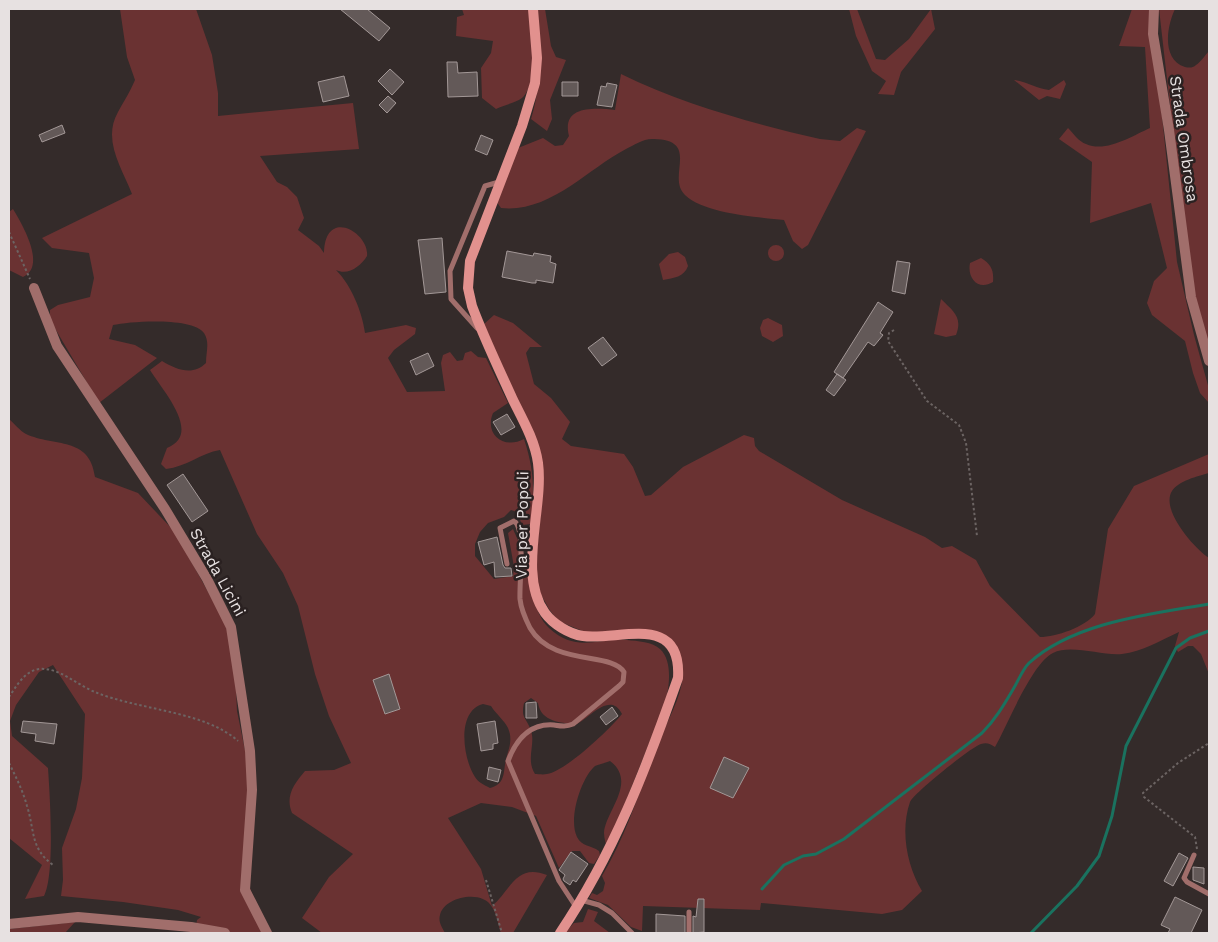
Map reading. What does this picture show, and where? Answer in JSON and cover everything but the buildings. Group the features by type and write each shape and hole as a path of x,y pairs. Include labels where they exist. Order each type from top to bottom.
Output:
{"main road":[{"name":"Via per Popoli","path":"533,9 537,58 535,83 530,102 499,182 468,272 472,306 482,334 531,438 538,461 539,490 533,549 534,584 544,612 552,620 582,636 636,633 657,637 669,644 679,663 678,678 616,839 560,933"}],"street":[{"name":"Strada Ombrosa","path":"1154,9 1153,34 1191,297 1209,361"},
{"name":"Strada Licini","path":"34,288 57,346 165,509 207,579 231,627 250,751 252,790 245,890 267,933"},
{"path":"9,924 78,917 191,927 225,933"}],"lane":[{"path":"482,334 451,299 450,271 485,186 499,182"},
{"path":"507,564 500,535 501,526 516,523 521,544 520,602 530,629 539,640 560,652 612,664 624,672 623,682 573,724 566,727 537,726 528,731 520,738 508,761 559,882 579,904 599,905 612,914 632,933"},
{"path":"521,544 533,549"},
{"path":"1194,855 1184,873 1184,878 1187,882 1209,894"},
{"path":"688,933 689,912"}],"path":[{"path":"9,232 34,288"},
{"path":"894,330 890,333 888,341 927,401 936,410 959,425 966,443 976,536"},
{"path":"9,697 30,672 39,669 50,670 111,698 211,724 227,732 241,744"},
{"path":"1194,855 1197,849 1194,837 1144,797 1143,793 1178,763 1209,743"},
{"path":"9,763 28,807 37,848 53,865"},
{"path":"486,880 502,933"}],"shaded area":[{"path":"120,9 196,9 212,55 218,93 218,116 353,103 359,149 260,156 277,182 287,187 297,197 304,218 298,230 319,246 324,253 326,239 332,230 339,227 347,228 362,239 366,247 367,256 364,260 349,271 341,272 336,270 355,299 365,333 406,325 416,328 415,334 394,350 388,358 407,392 445,391 441,363 443,355 450,352 457,361 463,360 465,353 471,351 478,357 486,358 508,403 493,413 491,427 498,438 503,441 509,443 524,439 532,472 533,501 531,524 522,525 517,512 511,510 504,517 488,523 480,532 475,544 475,556 494,579 513,576 514,567 508,533 513,529 527,564 536,606 543,621 549,628 559,636 577,642 627,640 649,643 660,649 666,657 669,679 665,703 607,848 604,833 621,787 618,769 610,761 595,766 585,780 577,799 574,820 577,837 581,843 599,851 600,855 594,864 589,863 580,851 572,851 559,868 536,816 512,807 481,803 448,818 481,869 492,906 521,875 537,872 547,875 513,933 501,933 492,907 487,901 472,897 456,900 443,909 440,920 445,933 322,933 302,918 329,877 353,854 292,813 290,796 297,781 305,771 334,770 351,763 329,716 315,674 298,606 283,573 257,534 220,450 173,468 166,469 161,464 167,448 177,441 181,433 181,422 170,400 150,370 162,361 173,367 185,370 201,367 206,363 206,336 198,328 175,322 133,322 113,325 109,339 135,345 157,358 99,403 50,320 50,310 58,305 90,297 94,278 89,253 52,248 42,238 132,194 115,154 112,133 118,112 135,80 127,57","holes":["531,698 538,703 547,718 558,722 577,724 606,705 612,705 622,714 598,739 565,766 547,774 535,774 531,762 532,734 523,712 524,703","483,704 491,706 508,728 510,736 503,777 499,784 490,788 479,782 475,777 467,759 465,748 465,725 474,708"]},
{"path":"462,9 531,9 533,69 531,81 522,98 496,109 482,98 481,68 491,53 493,41 456,36 457,17 464,15"},
{"path":"538,9 545,9 551,46 556,57 566,60 550,100 552,119 547,131 531,119 539,77"},
{"path":"849,9 857,9 876,59 885,60 909,39 931,9 935,29 901,72 894,95 878,94 886,81 872,71 856,36"},
{"path":"1132,9 1151,9 1177,262 1209,389 1209,403 1200,393 1185,341 1152,315 1147,303 1154,281 1167,268 1151,203 1090,223 1092,162 1059,139 1068,128 1083,143 1102,146 1127,139 1150,128 1145,47 1119,46"},
{"path":"1159,9 1175,9 1168,33 1168,41 1169,50 1177,63 1189,68 1194,67 1209,51 1209,350 1192,297"},
{"path":"621,74 694,104 820,139 840,141 857,128 866,131 808,245 802,249 793,241 784,220 746,216 718,210 694,201 685,195 680,187 680,161 676,146 668,141 654,139 643,141 626,149 552,197 536,204 519,208 501,208 496,201 518,148 543,138 555,146 563,145 569,136 568,126 570,119 575,114 590,109 615,110"},
{"path":"1014,80 1049,90 1064,80 1066,84 1060,99 1047,96 1039,100"},
{"path":"13,209 22,224 33,255 33,264 30,272 23,277 9,270 9,212"},
{"path":"776,245 782,247 784,253 782,259 776,261 770,259 768,253 770,247"},
{"path":"678,252 685,257 688,266 686,270 678,276 663,280 659,264 669,254"},
{"path":"981,258 989,265 993,274 993,282 983,285 975,282 970,274 970,263"},
{"path":"941,299 956,315 958,329 956,335 946,337 934,334"},
{"path":"494,315 513,323 542,347 530,347 526,353 534,384 551,398 570,422 562,439 571,446 624,454 633,467 645,496 651,495 683,467 744,435 754,438 755,446 759,451 842,500 925,537 942,548 952,546 976,560 990,586 1040,637 1070,630 1084,623 1095,614 1108,529 1134,486 1209,454 1209,473 1179,484 1172,491 1170,499 1171,508 1181,528 1188,538 1209,558 1209,674 1201,654 1193,646 1188,646 1178,652 1175,646 1179,632 1129,653 1114,654 1069,650 1053,653 1045,659 1021,696 995,747 985,743 975,747 931,781 910,802 905,836 912,871 922,891 902,910 882,914 761,903 760,910 643,906 642,931 631,927 608,905 589,898 592,893 597,895 603,891 605,883 602,876 626,828 658,743 677,701 683,675 681,659 667,637 590,634 558,621 538,589 536,562 543,490 513,392 484,324"},
{"path":"768,318 782,325 783,336 773,342 762,336 760,328 763,320"},
{"path":"9,419 26,434 78,449 86,455 92,464 95,477 138,493 175,532 229,630 235,665 237,711 248,765 245,873 265,933 195,933 197,920 201,917 178,910 61,896 63,880 62,848 76,809 82,778 85,714 53,665 39,672 16,705 10,721 12,736 48,768 51,835 50,871 44,896 25,899 42,865 9,838"},
{"path":"588,909 598,912 594,921 610,933 564,933 574,923 583,922"},
{"path":"75,922 65,933 9,933 9,929"}],"waterway":[{"path":"762,889 784,865 803,856 816,854 844,839 982,733 1000,711 1027,665 1047,649 1090,629 1114,622 1209,604"},
{"path":"1031,933 1077,886 1099,856 1112,816 1126,746 1176,648 1190,638 1209,631"}]}
